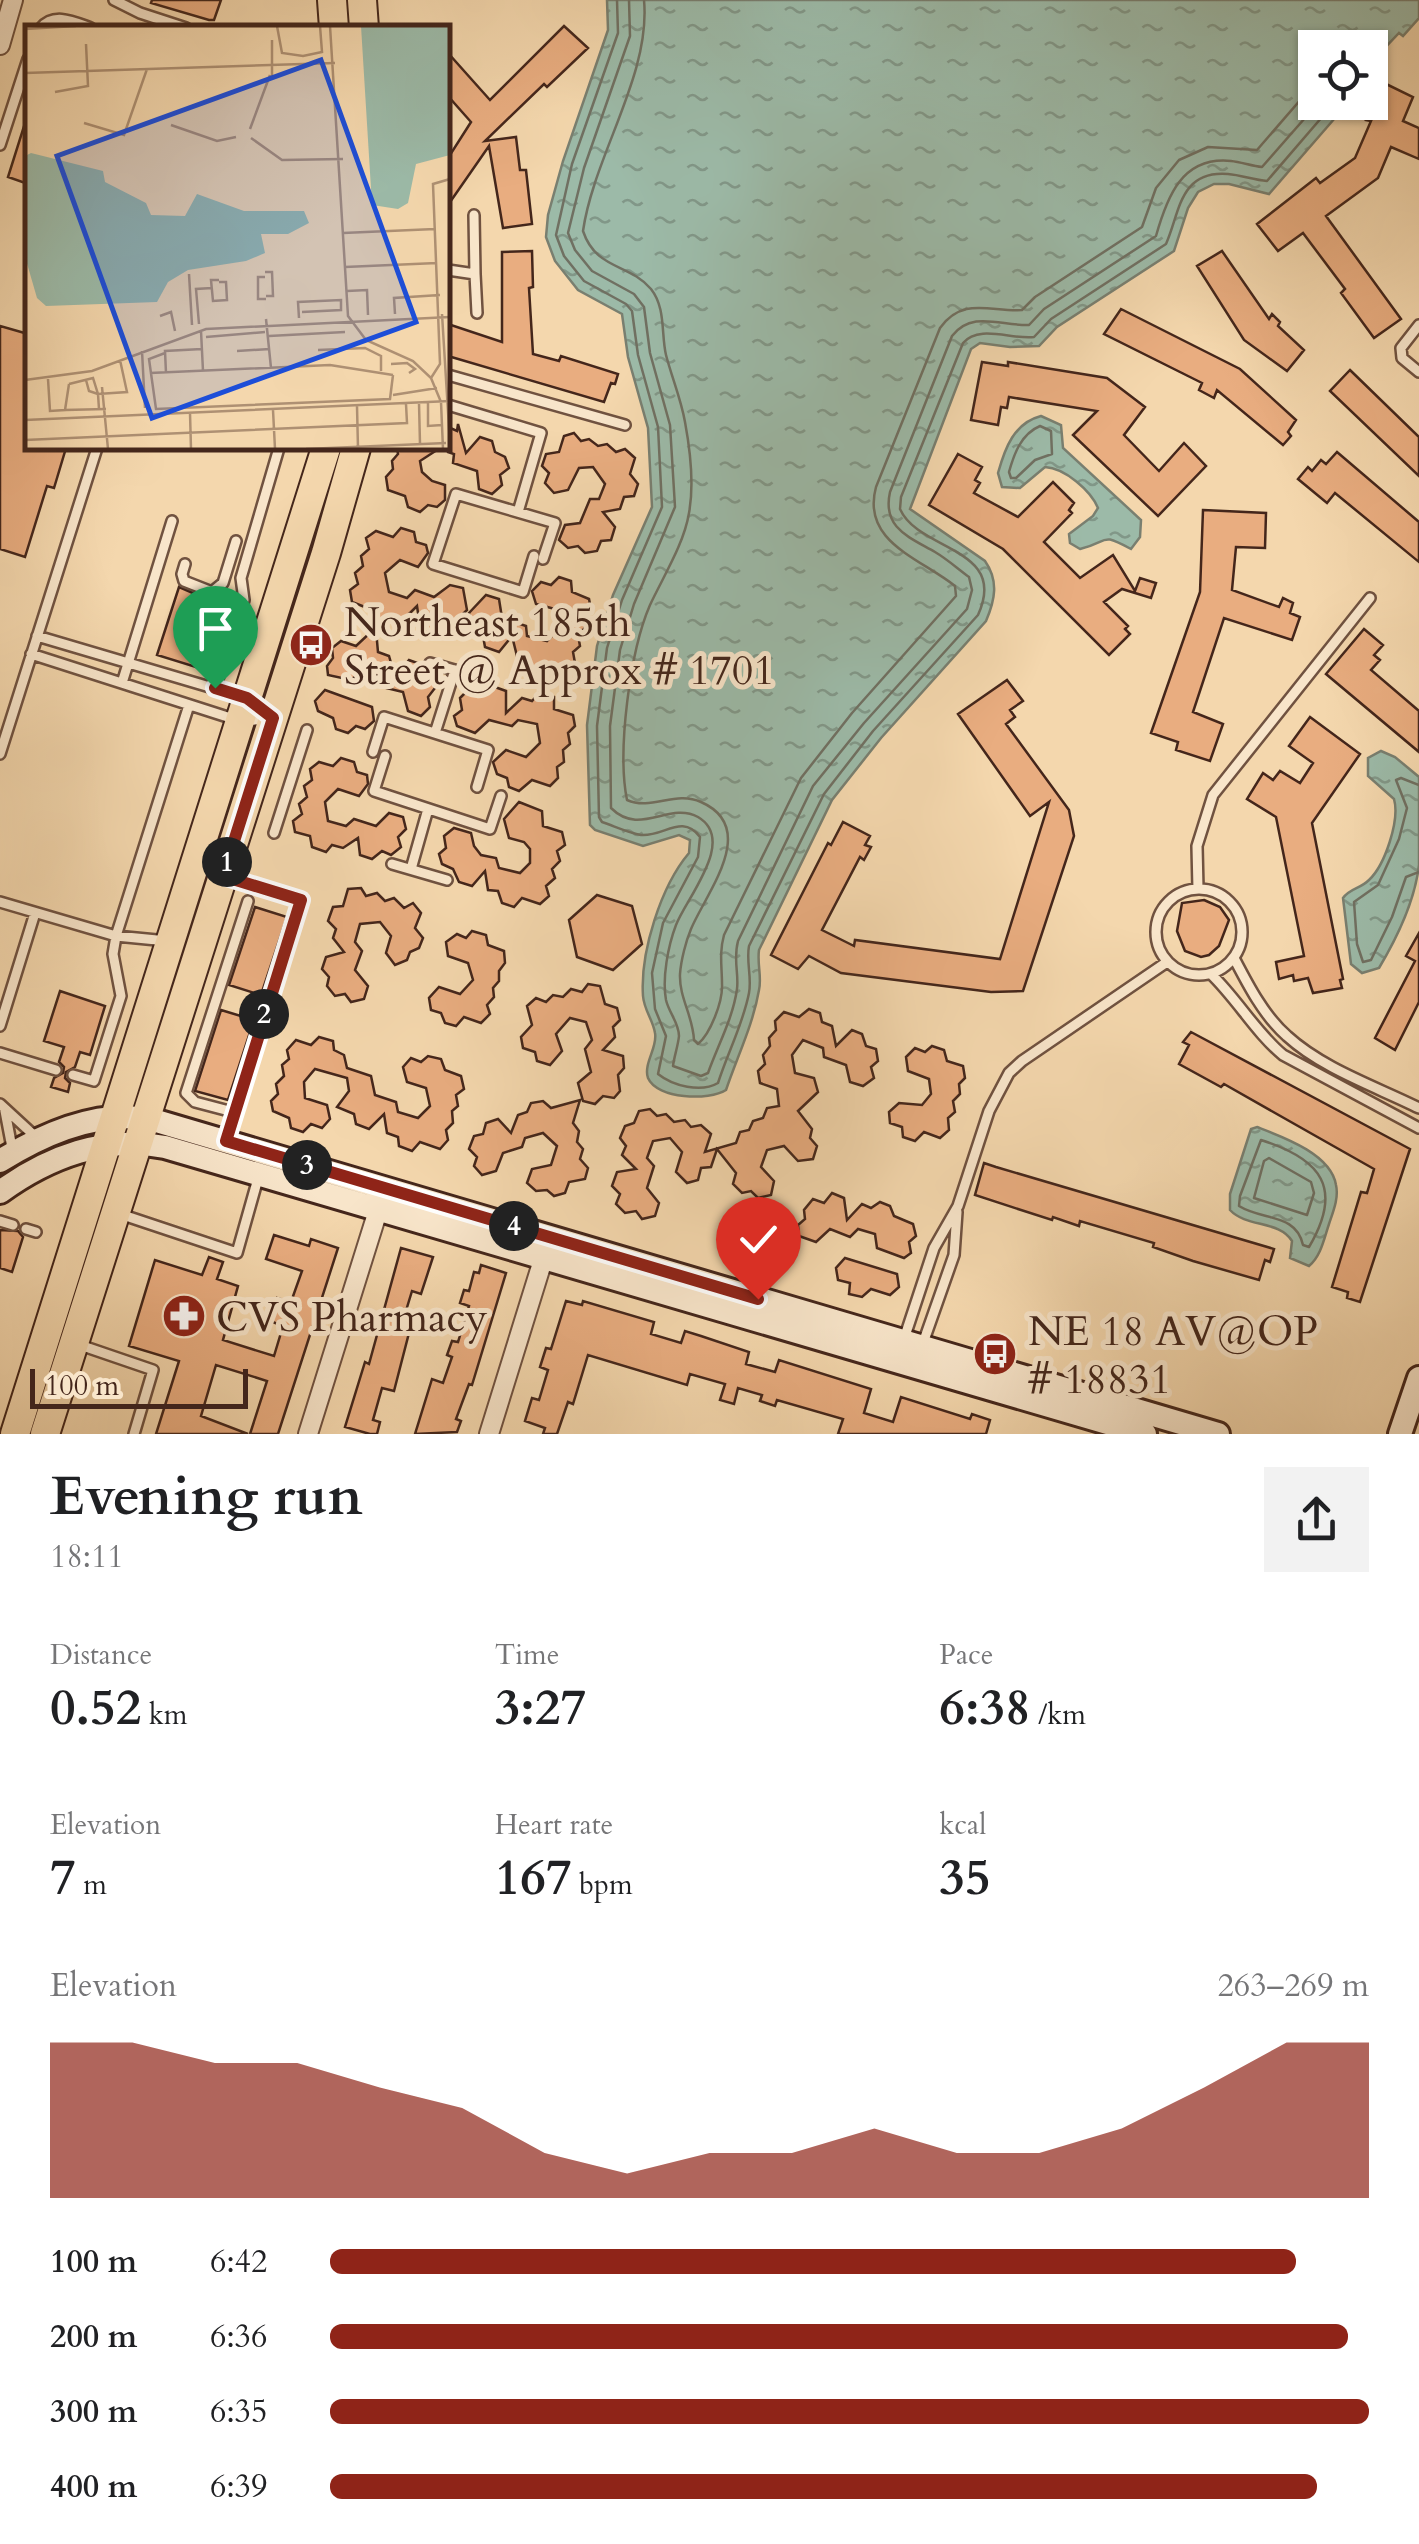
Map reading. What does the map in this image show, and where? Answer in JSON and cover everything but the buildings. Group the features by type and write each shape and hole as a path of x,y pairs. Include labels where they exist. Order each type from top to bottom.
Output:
{"main road":[{"path":"332,0 334,25"},
{"path":"362,0 364,25"},
{"path":"16,1434 325,450"},
{"path":"46,1434 355,450"}],"street":[{"path":"0,44 13,0"},
{"path":"6,1157 90,1121 116,1117 176,1150 263,1164 756,1309 1218,1434"},
{"path":"0,1192 59,1158 141,1131 226,1141 263,1164"},
{"path":"308,1434 382,1199"},
{"path":"489,1434 547,1248"},
{"path":"911,1351 1145,1434"},
{"path":"1400,1434 1419,1378"}],"lane":[{"path":"114,0 177,25"},
{"path":"43,25 60,18 82,25"},
{"path":"0,146 25,68"},
{"path":"474,215 477,313"},
{"path":"450,270 475,274"},
{"path":"1419,325 1400,348 1402,358 1419,372"},
{"path":"450,375 625,425"},
{"path":"450,406 541,433 518,512"},
{"path":"0,754 95,450"},
{"path":"215,688 244,600 241,578 279,450"},
{"path":"456,494 518,512 555,523 523,592 433,564 456,494"},
{"path":"122,683 172,521"},
{"path":"185,564 184,581 212,592 223,583 236,541"},
{"path":"1198,889 1197,846 1213,795 1370,598"},
{"path":"37,636 215,688 244,710 273,718"},
{"path":"32,654 189,705 244,710 273,718"},
{"path":"430,662 479,677"},
{"path":"434,733 455,670"},
{"path":"73,1074 94,1081 121,996 113,954 116,936 189,705"},
{"path":"373,752 384,716 488,750 477,788"},
{"path":"274,833 307,730"},
{"path":"385,756 374,791 490,829 502,796"},
{"path":"410,869 428,808"},
{"path":"392,864 447,880"},
{"path":"223,876 301,900 226,1141"},
{"path":"1198,889 1220,894 1240,916 1242,931 1234,958 1211,974 1184,974 1167,962 1157,944 1158,917 1177,894 1198,889"},
{"path":"0,902 116,936 171,941"},
{"path":"233,1112 195,1102 186,1093 248,902"},
{"path":"0,1026 35,912"},
{"path":"1234,958 1262,1005 1288,1037 1336,1067 1419,1108"},
{"path":"911,1351 934,1248 958,1206 990,1111 1009,1074 1022,1061 1167,962"},
{"path":"1211,974 1238,1000 1267,1042 1283,1054 1419,1128"},
{"path":"0,1053 56,1070"},
{"path":"3,1107 39,1140"},
{"path":"3,1107 6,1157"},
{"path":"115,1212 236,1253 263,1164"},
{"path":"911,1351 954,1254 958,1206"},
{"path":"0,1221 13,1225"},
{"path":"74,1343 153,1370 134,1434"}],"water":[{"path":"607,0 1419,0 1419,18 1403,36 1399,33 1388,45 1388,30 1298,30 1298,120 1333,120 1269,194 1229,184 1214,184 1198,192 1188,208 1174,251 1057,327 1039,346 980,343 971,349 910,509 985,561 994,583 989,613 832,800 759,950 756,1003 726,1090 708,1096 672,1094 653,1085 647,1073 655,1038 643,996 645,960 661,901 689,853 690,840 679,835 643,846 590,825 587,725 597,646 613,595 652,507 648,428 628,357 622,314 578,290 555,261 546,237 563,161 608,30"},
{"path":"1041,416 1061,425 1063,448 1141,520 1140,537 1131,549 1109,539 1080,549 1070,543 1069,534 1098,508 1083,488 1061,471 1045,467 1020,488 1002,487 998,473 1008,446 1024,424"},
{"path":"1381,751 1419,777 1419,865 1409,905 1392,944 1379,968 1362,973 1351,964 1343,898 1375,873 1393,830 1394,799 1368,776 1368,758"},
{"path":"1257,1127 1304,1148 1332,1174 1337,1190 1335,1205 1322,1247 1309,1266 1290,1258 1292,1241 1286,1234 1230,1210 1230,1194 1251,1129"}],"place":[{"name":"Northeast 185th Street @ Approx # 1701","path":"311,645"},
{"name":"CVS Pharmacy","path":"184,1316"},
{"name":"NE 18 AV@OP # 18831","path":"995,1354"}],"route":[{"path":"215,688 247,698 273,718 223,876 301,900 226,1141 758,1299"}]}
